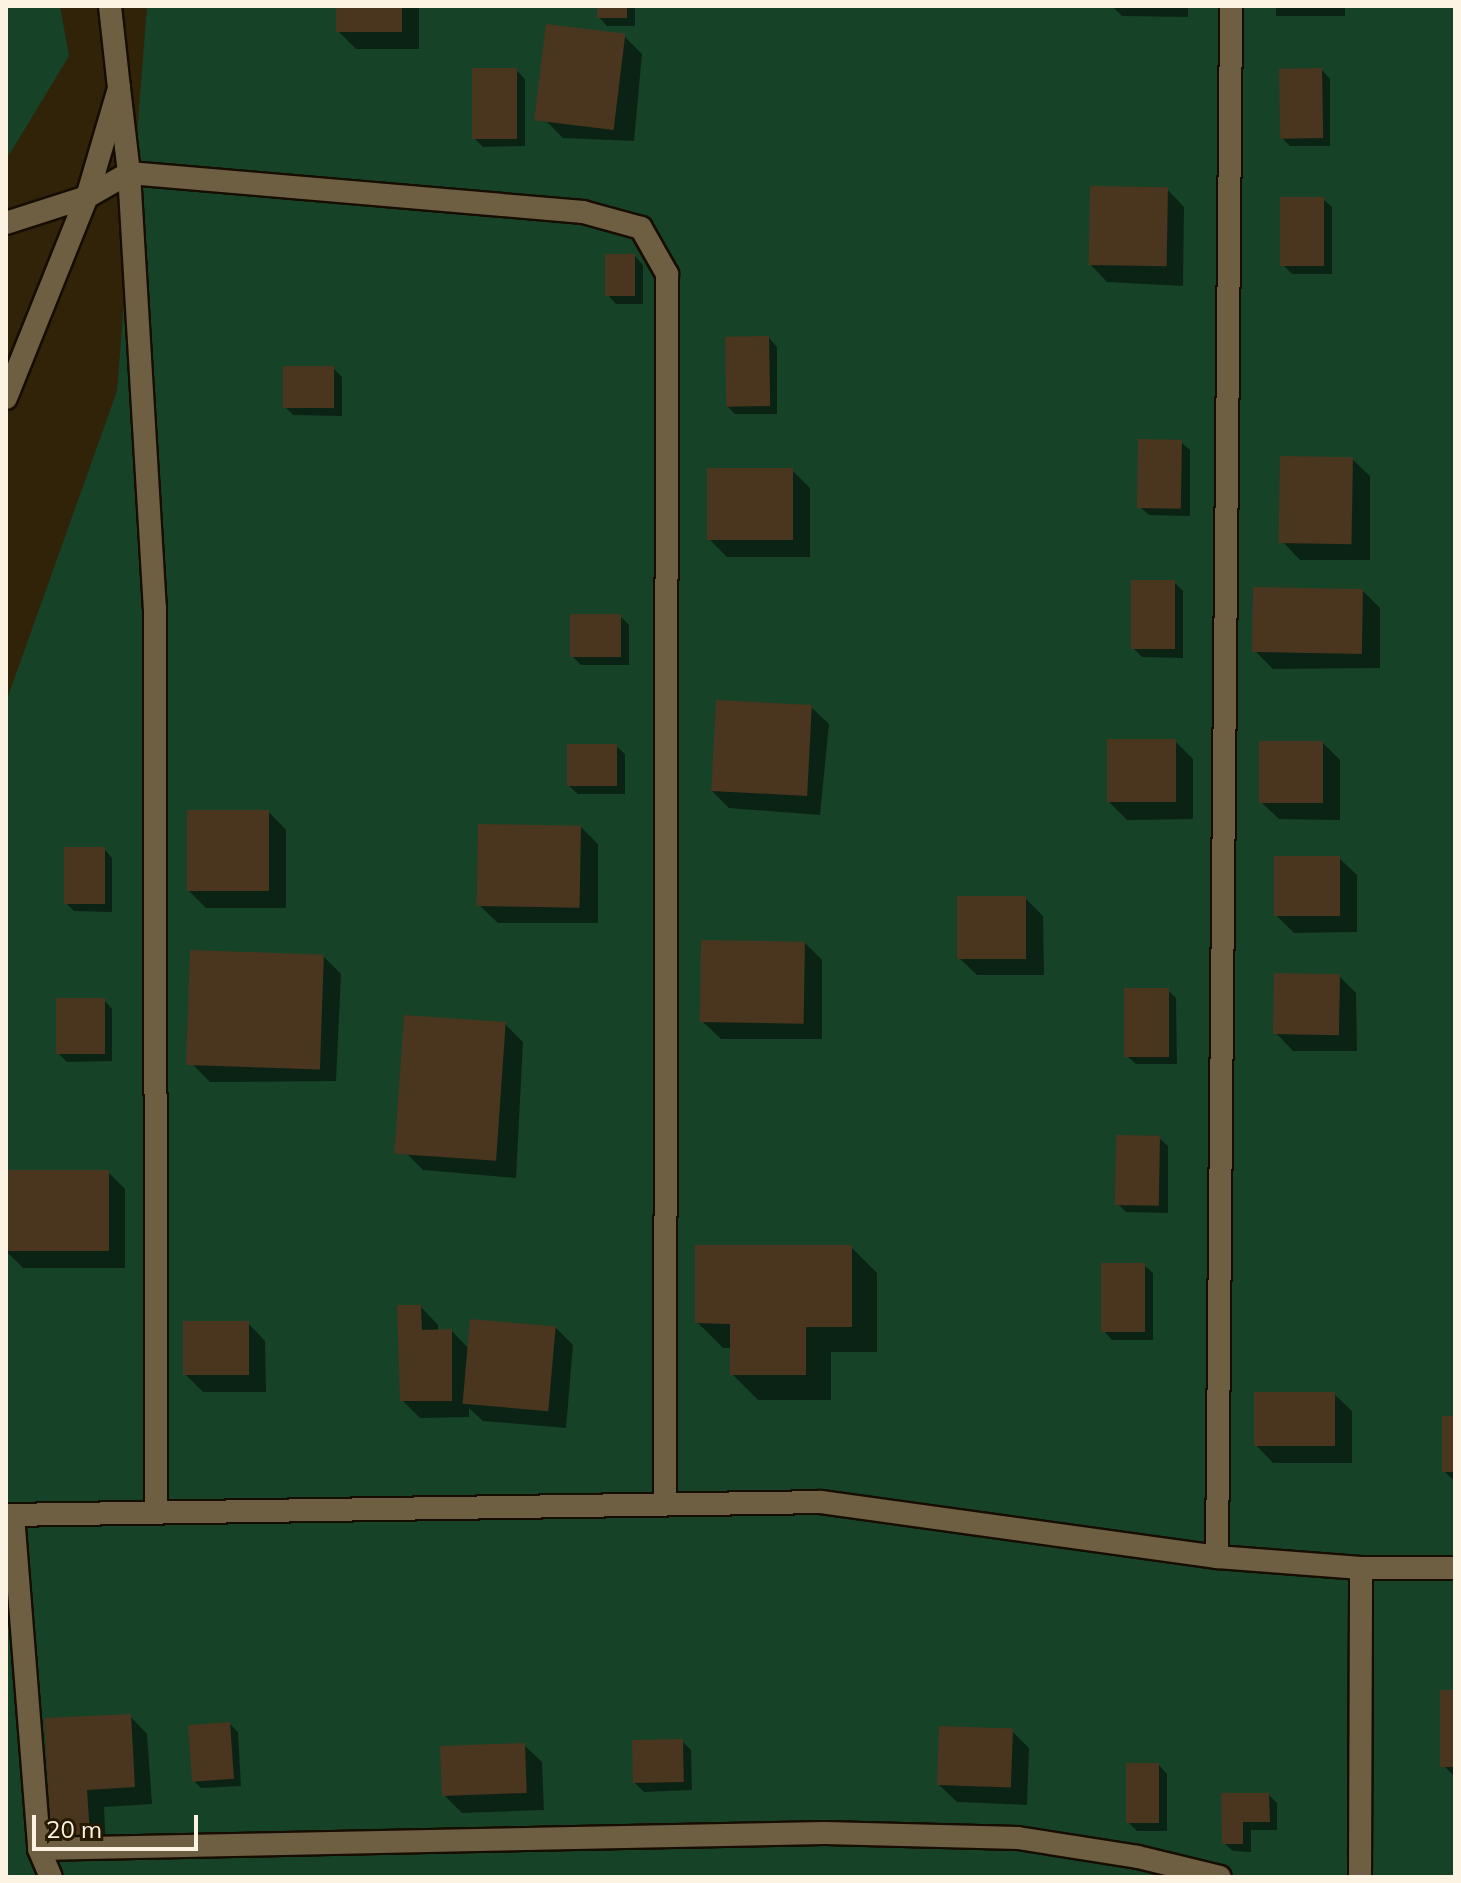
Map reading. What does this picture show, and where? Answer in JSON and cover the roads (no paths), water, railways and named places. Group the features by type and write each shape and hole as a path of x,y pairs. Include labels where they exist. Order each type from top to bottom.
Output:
{"street":[{"path":"110,6 129,173 155,608 156,1513"},
{"path":"1217,1557 1231,6"},
{"path":"6,398 87,197 119,88"},
{"path":"6,223 87,197 129,173 583,212 641,228 667,274 665,1504"},
{"path":"51,1877 39,1849 10,1515 821,1502 1217,1557 1361,1568 1455,1568"},
{"path":"1360,1877 1361,1568"},
{"path":"39,1849 825,1833 1018,1838 1138,1857 1220,1877"}]}
